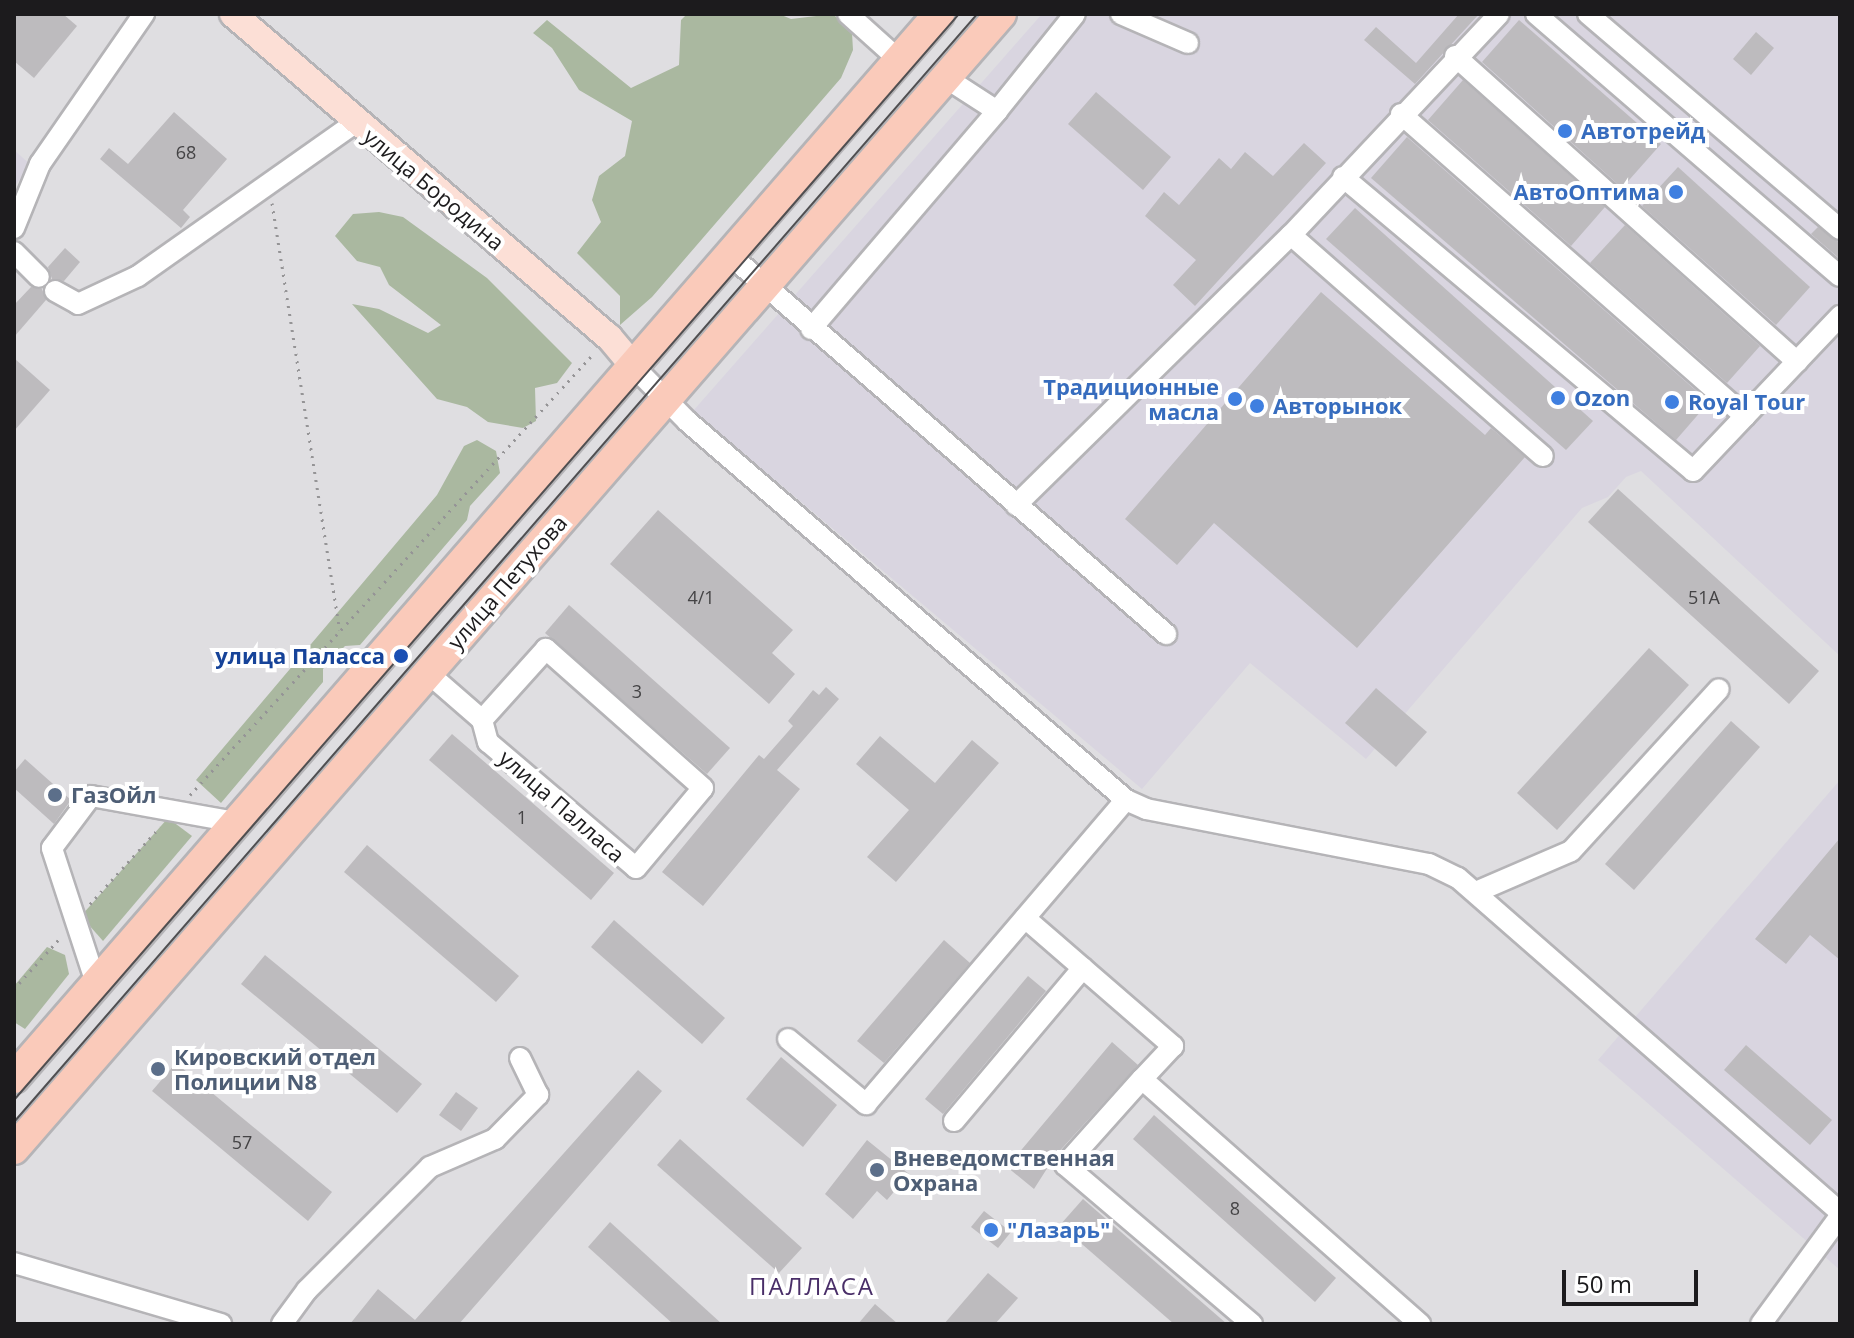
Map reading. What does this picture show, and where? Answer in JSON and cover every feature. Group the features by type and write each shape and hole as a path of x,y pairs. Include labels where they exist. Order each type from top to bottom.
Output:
{"highway":[{"path":"20,1062 96,983 939,14"},
{"name":"улица Петухова","path":"14,1149 1001,14"}],"main road":[{"name":"улица Бородина","path":"248,19 355,123 609,337 633,366"}],"street":[{"path":"14,228 40,164 144,14"},
{"path":"848,14 899,60"},
{"path":"811,329 997,111 1075,14"},
{"path":"1121,14 1188,43"},
{"path":"1016,505 1291,235 1455,56 1499,14"},
{"path":"1536,14 1840,276"},
{"path":"1588,14 1840,229"},
{"path":"1455,56 1797,362"},
{"path":"946,78 997,111"},
{"path":"1401,114 1745,416"},
{"path":"14,252 47,284 78,304 138,276 355,123"},
{"path":"1343,177 1693,471 1840,316"},
{"path":"1291,235 1543,456"},
{"path":"730,255 811,329 1166,634"},
{"path":"633,366 666,399 1126,800 1146,809 1429,864 1476,892 1840,1214 1761,1324"},
{"name":"улица Палласа","path":"428,673 482,720 488,742 636,868 703,788 546,649 482,720"},
{"path":"1476,892 1571,851 1719,689"},
{"path":"96,983 52,848 91,796 236,822"},
{"path":"788,1039 866,1104 1126,800"},
{"path":"1025,918 1173,1046 1065,1165 1252,1324"},
{"path":"954,1121 1083,968"},
{"path":"282,1324 307,1290 430,1167 495,1139 538,1095 520,1058"},
{"path":"1142,1079 1420,1324"},
{"path":"14,1263 221,1324"}],"path":[{"path":"269,184 340,631"},
{"path":"14,989 609,337"}],"shaded area":[{"name":"Авторынок","path":"1042,14 1840,14 1840,656 1641,471 1626,477 1608,497 1582,508 1366,759 1250,663 1142,789 693,411"},
{"path":"14,150 31,165 14,187"},
{"path":"1840,780 1840,1270 1598,1060"}],"green space":[{"path":"687,14 779,14 791,19 833,14 852,33 853,50 841,78 652,297 620,325 620,296 577,253 601,222 592,200 599,176 625,156 632,121 579,90 552,48 533,33 547,20 631,88 679,65 681,20"},
{"path":"379,212 403,217 487,278 572,363 557,383 535,388 536,421 523,428 488,422 467,407 437,399 352,304 379,309 428,333 441,325 389,285 380,267 357,261 335,236 353,214"},
{"path":"477,440 496,451 500,473 470,506 467,520 360,645 345,646 323,669 323,682 221,803 196,780 437,495 464,446"},
{"path":"168,818 192,836 103,941 81,916"},
{"path":"47,947 65,955 69,974 25,1029 14,1022 14,986"}],"building":[{"path":"14,14 63,14 77,26 34,78 14,61"},
{"path":"1459,14 1479,14 1415,84 1364,40 1376,27 1416,63"},
{"path":"1519,20 1661,144 1622,188 1482,62"},
{"path":"1756,32 1774,48 1751,75 1733,59"},
{"path":"1463,80 1605,207 1571,246 1428,120"},
{"path":"1096,92 1171,157 1143,190 1068,124"},
{"path":"174,112 227,159 183,210 190,217 181,228 100,159 109,148 128,164"},
{"path":"1407,137 1709,402 1676,440 1371,178"},
{"path":"1304,143 1326,163 1195,306 1173,285 1196,260 1145,216 1164,192 1179,205 1219,158 1231,169 1245,152 1273,176"},
{"path":"1678,167 1810,287 1776,325 1642,206"},
{"path":"1355,208 1593,421 1566,450 1326,239"},
{"path":"1625,225 1760,346 1727,383 1590,263"},
{"path":"1818,227 1840,243 1840,259 1811,234"},
{"path":"65,248 80,262 64,281 52,279 48,267"},
{"path":"31,287 42,289 46,300 14,337 14,305"},
{"path":"1321,292 1485,435 1491,428 1525,457 1357,648 1214,523 1177,565 1125,519"},
{"path":"14,358 50,390 14,431"},
{"path":"1618,489 1819,671 1789,704 1588,522"},
{"path":"658,510 793,630 772,653 795,674 769,704 610,564"},
{"path":"569,605 730,748 707,774 545,633"},
{"path":"1649,648 1689,685 1557,830 1517,793"},
{"path":"826,687 839,699 777,770 800,789 703,906 662,872 759,755 764,759 793,726 788,721 813,690 819,695"},
{"path":"1376,688 1427,732 1396,767 1345,723"},
{"path":"1731,721 1760,747 1634,890 1605,864"},
{"path":"452,734 614,873 591,900 429,760"},
{"path":"880,736 935,783 972,740 999,763 896,882 867,857 909,810 856,764"},
{"path":"25,759 71,800 54,824 14,788 14,772"},
{"path":"1840,838 1840,960 1810,935 1786,964 1755,939"},
{"path":"367,845 519,976 496,1002 344,872"},
{"path":"614,920 725,1018 702,1044 591,947"},
{"path":"944,940 970,963 884,1063 857,1041"},
{"path":"265,955 422,1084 397,1113 241,984"},
{"path":"1028,976 1046,991 943,1114 925,1099"},
{"path":"1112,1042 1138,1065 1055,1156 1034,1189 1007,1167"},
{"path":"1746,1045 1832,1120 1810,1145 1724,1070"},
{"path":"781,1057 837,1105 803,1147 746,1099"},
{"path":"176,1063 332,1192 308,1221 152,1091"},
{"path":"638,1070 662,1091 459,1324 350,1324 378,1289 415,1320"},
{"path":"456,1092 478,1108 461,1131 439,1115"},
{"path":"1154,1115 1336,1278 1315,1302 1133,1139"},
{"path":"680,1139 802,1248 779,1273 657,1165"},
{"path":"867,1140 909,1174 887,1200 877,1191 853,1219 825,1194"},
{"path":"1083,1199 1227,1324 1174,1324 1060,1225"},
{"name":"\"Лазарь\"","path":"984,1211 1011,1232 998,1248 971,1227"},
{"path":"610,1222 722,1324 673,1324 588,1247"},
{"path":"988,1273 1018,1298 995,1324 944,1324"},
{"path":"875,1304 898,1324 858,1324"}],"tram line":[{"path":"14,1100 959,14"},
{"path":"14,1122 977,14"}],"place":[{"name":"Автотрейд","path":"1565,131"},
{"name":"АвтоОптима","path":"1676,192"},
{"name":"Ozon","path":"1558,398"},
{"name":"Традиционные масла","path":"1235,399"},
{"name":"Royal Tour","path":"1672,402"},
{"name":"Авторынок","path":"1257,406"},
{"name":"улица Паласса","path":"401,656"},
{"name":"ГазОйл","path":"55,795"},
{"name":"Кировский отдел Полиции N8","path":"158,1069"},
{"name":"Вневедомственная Охрана","path":"877,1170"},
{"name":"\"Лазарь\"","path":"991,1230"}],"district":[{"name":"ПАЛЛАСА","path":"812,1286"}]}
